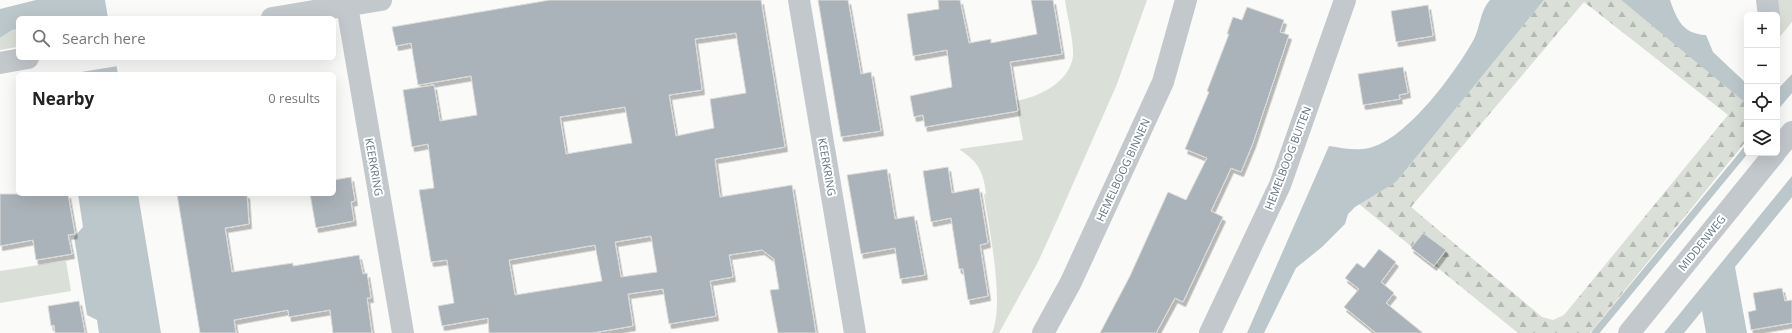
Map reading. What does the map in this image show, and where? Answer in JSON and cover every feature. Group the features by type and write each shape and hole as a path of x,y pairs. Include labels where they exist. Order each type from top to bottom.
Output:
{"street":[{"path":"282,16 347,3 381,0"},
{"name":"KEERKRING","path":"799,0 855,333"},
{"name":"HEMELBOOG BINNEN","path":"1043,333 1071,282 1163,82 1186,0"},
{"name":"HEMELBOOG BUITEN","path":"1210,333 1280,185 1345,0"},
{"path":"1767,0 1769,12"},
{"name":"KEERKRING","path":"347,3 403,333"},
{"path":"0,63 17,60"},
{"path":"1780,146 1792,132"},
{"name":"MIDDENWEG","path":"1629,333 1773,156"}],"green space":[{"path":"1065,0 1147,0 1117,84 1038,262 999,333 992,333 996,320 997,304 995,266 984,195 986,193 985,185 978,167 971,158 959,149 1023,140 1016,101 1034,96 1052,87 1060,81 1071,65 1073,56 1072,43"},
{"path":"1544,0 1621,0 1744,101 1744,144 1590,333 1518,333 1359,204 1396,182","holes":["1584,2 1728,115 1564,315 1553,320 1542,317 1411,207"]},
{"path":"1772,0 1792,0 1792,22 1780,37 1780,12 1776,12"},
{"path":"16,29 16,47 0,50 0,38 12,30"},
{"path":"66,261 71,291 0,303 0,271"}],"shaded area":[{"path":"36,0 105,0 108,16 16,16 16,29 12,30 0,38 0,9"},
{"path":"1490,0 1544,0 1396,182 1355,207 1348,214 1345,224 1322,247 1296,268 1264,333 1247,333 1329,146 1354,149 1369,148 1383,142 1414,119 1443,86 1466,53 1474,39 1484,9"},
{"path":"1621,0 1670,0 1675,14 1682,25 1692,32 1706,35 1713,52 1744,81 1744,102"},
{"path":"108,60 115,60 118,72 64,72"},
{"path":"1792,74 1792,93 1780,107 1780,87"},
{"path":"1792,176 1792,197 1735,267 1747,333 1706,333 1702,311 1684,333 1664,333"},
{"path":"78,196 138,196 161,333 99,333 97,320 87,315 74,237 83,227"}],"pier":[{"path":"52,60 117,60 118,66 81,72 55,72"}],"building":[{"path":"550,0 761,0 785,147 715,159 720,197 792,185 816,333 778,333 770,290 779,289 774,259 762,250 729,255 733,277 710,281 716,316 669,324 663,289 628,294 633,326 592,333 489,333 488,318 442,326 438,306 454,303 447,260 431,262 419,190 434,188 428,144 412,147 403,90 434,85 440,121 477,115 471,76 418,85 411,43 396,46 392,27","holes":["736,33 746,93 710,99 714,128 676,136 669,95 702,90 695,39","625,107 632,143 566,154 560,117","651,236 657,272 621,277 615,242","595,245 602,281 515,295 509,260"]},
{"path":"818,0 848,0 861,74 871,72 881,131 841,137"},
{"path":"938,0 960,0 969,43 991,39 991,43 1037,34 1031,0 1053,0 1062,54 1010,62 1018,111 925,127 923,115 914,117 910,96 952,87 947,50 913,56 907,14 939,9"},
{"path":"1428,5 1433,36 1396,42 1391,11"},
{"path":"1247,7 1284,20 1280,32 1289,35 1253,143 1241,172 1231,168 1211,211 1223,217 1183,302 1175,298 1156,333 1100,333 1130,276 1168,192 1186,200 1207,158 1185,149 1209,92 1207,91 1229,34 1227,34 1233,17 1242,20"},
{"path":"1403,67 1408,93 1399,95 1400,99 1363,105 1358,74"},
{"path":"948,167 952,193 979,188 988,243 980,245 988,296 968,300 963,269 959,269 951,218 931,222 923,171"},
{"path":"887,169 895,219 914,216 925,275 900,279 895,248 861,254 847,175"},
{"path":"351,177 355,201 351,202 354,221 316,228 310,196 336,196 336,180"},
{"path":"0,194 16,194 16,196 68,196 75,234 68,235 72,254 36,260 33,240 0,246"},
{"path":"177,196 247,196 249,224 225,228 232,272 293,263 293,266 359,255 363,274 367,273 371,298 367,298 372,333 333,333 330,310 289,317 288,310 234,320 236,333 200,333"},
{"path":"1423,233 1446,250 1434,266 1411,248"},
{"path":"1379,249 1396,262 1381,282 1394,293 1386,303 1423,333 1376,333 1344,307 1359,289 1345,278 1357,263 1364,268"},
{"path":"1782,288 1785,301 1792,300 1792,323 1751,330 1748,312 1756,310 1753,293"},
{"path":"79,301 85,333 55,333 54,325 51,326 48,306"}],"waterway":[{"path":"1595,333 1744,153"}]}
